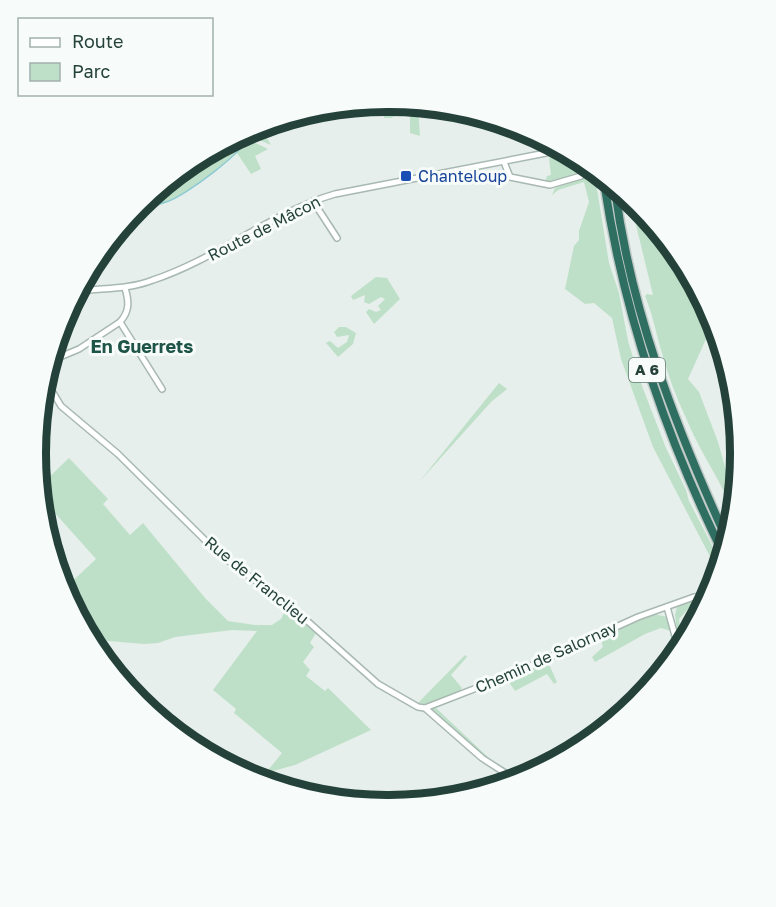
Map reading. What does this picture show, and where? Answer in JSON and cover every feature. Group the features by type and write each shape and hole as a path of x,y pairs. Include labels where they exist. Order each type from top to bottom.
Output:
{"highway":[{"name":"A 6","path":"606,191 621,274 647,369 675,446 718,542"},
{"name":"A 6","path":"617,201 630,273 649,345 680,432 721,527"}],"street":[{"name":"Route de Mâcon","path":"88,291 125,288 152,281 187,267 313,201 335,194 549,152"},
{"path":"504,162 510,177 535,183 550,185 581,176"},
{"path":"313,201 337,238"},
{"path":"61,357 80,349 120,322 128,308 125,288"},
{"path":"120,322 162,389"},
{"name":"Rue de Franclieu","path":"52,391 61,406 118,454 218,553 295,609 378,684 418,707 425,708 482,758 506,774"},
{"name":"Chemin de Salornay","path":"425,708 515,673 620,624 698,596"},
{"path":"667,607 675,638"}],"green space":[{"path":"384,112 402,113 391,118 384,118"},
{"path":"404,113 418,114 420,136 410,133 410,117"},
{"path":"265,135 271,145 256,139"},
{"path":"251,141 268,149 255,156 261,169 251,174 237,153 212,174 163,204 150,209 198,170 237,147"},
{"path":"554,156 579,171 569,177 545,182 547,176 551,175 549,158"},
{"path":"587,177 596,183 609,263 619,293 628,341 642,386 666,448 689,501 715,551 712,560 653,447 621,359 612,318 594,303 585,304 565,289 574,246 579,240 579,231 589,202 584,182 558,190 552,195 555,188"},
{"path":"634,217 659,246 684,283 704,323 710,341 706,339 688,379 699,392 718,442 729,480 727,498 691,429 676,394 645,296 653,295"},
{"path":"376,277 387,278 400,299 374,324 366,312 369,309 376,312 381,310 378,306 385,299 381,297 369,304 364,302 365,295 353,300 351,296"},
{"path":"339,327 346,327 356,333 353,344 338,357 326,343 330,341 338,348 347,342 349,335 337,337 334,332"},
{"path":"499,383 507,389 491,402 419,482"},
{"path":"69,458 108,499 103,504 130,535 143,523 205,598 228,621 272,625 281,619 287,607 316,633 310,643 314,647 303,662 310,670 306,676 325,691 328,688 371,730 295,765 270,774 266,772 282,753 234,713 236,709 213,690 257,631 232,630 175,637 158,643 144,644 102,640 71,582 96,559 51,508 47,479"},
{"path":"697,599 693,607 689,608 679,619 680,630 677,635 675,615 677,607"},
{"path":"654,614 667,617 671,631 661,628 645,634 595,662 592,657 603,647 599,635"},
{"path":"465,655 467,657 451,675 462,688 459,692 425,704 418,703"},
{"path":"547,660 557,682 554,684 547,674 515,691 507,679"},
{"path":"435,707 491,760 511,772 508,773 490,762 441,717 429,709"}],"waterway":[{"path":"155,205 166,202 187,191 215,171 244,144"}],"place":[{"name":"Chanteloup","path":"406,176"}],"district":[{"name":"En Guerrets","path":"142,347"}]}
